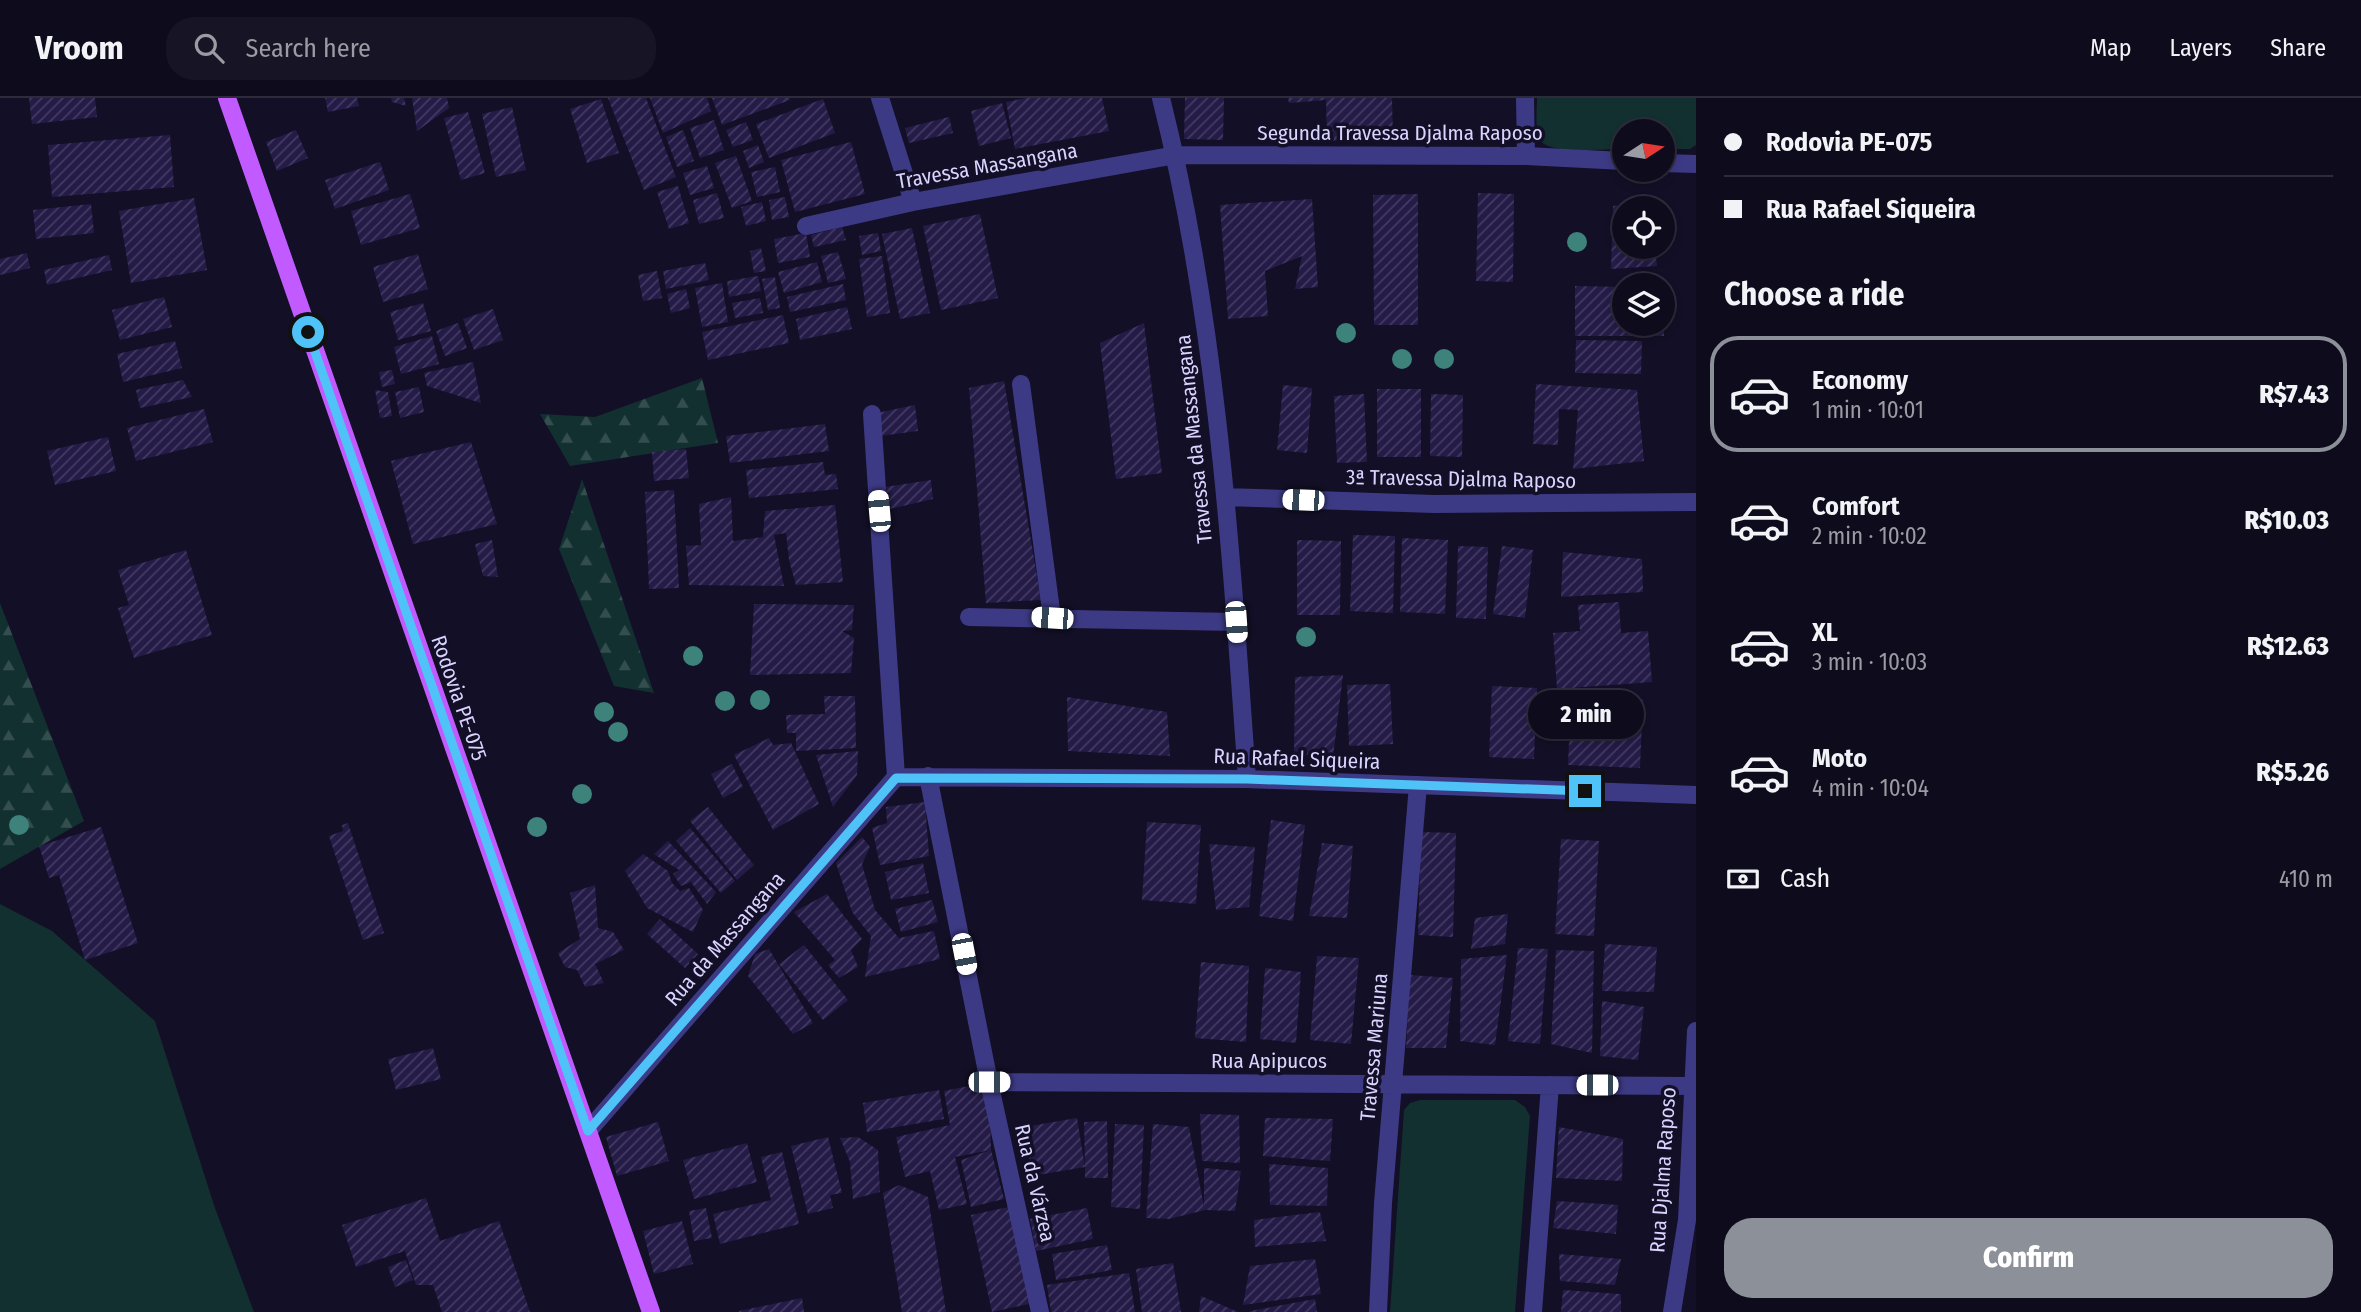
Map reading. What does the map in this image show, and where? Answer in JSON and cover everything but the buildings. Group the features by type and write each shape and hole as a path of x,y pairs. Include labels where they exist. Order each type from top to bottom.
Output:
{"main road":[{"name":"Rodovia PE-075","path":"227,98 651,1312"}],"street":[{"path":"880,98 913,202"},
{"name":"Travessa da Massangana","path":"1161,98 1175,155 1205,326 1225,497 1247,779"},
{"path":"1525,98 1526,156"},
{"name":"Travessa Massangana","path":"806,226 913,202 1175,155"},
{"name":"Segunda Travessa Djalma Raposo","path":"1175,155 1526,156 1612,160"},
{"path":"1675,163 1696,164"},
{"path":"1021,384 1052,618"},
{"path":"872,414 896,778"},
{"name":"3ª Travessa Djalma Raposo","path":"1225,497 1434,504 1696,502"},
{"path":"969,617 1236,622"},
{"name":"Rua da Várzea","path":"928,776 989,1082 1040,1312"},
{"name":"Rua da Massangana","path":"588,1131 896,778"},
{"name":"Rua Rafael Siqueira","path":"896,778 1247,779 1696,795"},
{"name":"Travessa Mariuna","path":"1378,1312 1383,1203 1418,785"},
{"name":"Rua Djalma Raposo","path":"1672,1312 1687,1220 1691,1086 1696,1031"},
{"name":"Rua Apipucos","path":"989,1082 1691,1086"},
{"path":"1533,1312 1550,1085"}],"green space":[{"path":"1537,98 1696,98 1696,145 1690,149 1675,149 1675,119 1612,119 1612,149 1557,148 1542,142 1537,121"},
{"path":"702,378 718,443 570,466 540,414 595,417"},
{"path":"582,479 654,693 614,686 559,549"},
{"path":"0,603 84,821 0,869"},
{"path":"0,904 52,931 155,1021 215,1208 254,1312 0,1312"},
{"path":"1420,1100 1515,1100 1525,1107 1530,1116 1515,1312 1390,1312 1404,1110 1410,1103"}],"route":[{"path":"308,332 588,1131 896,778 1247,779 1585,791"}]}
